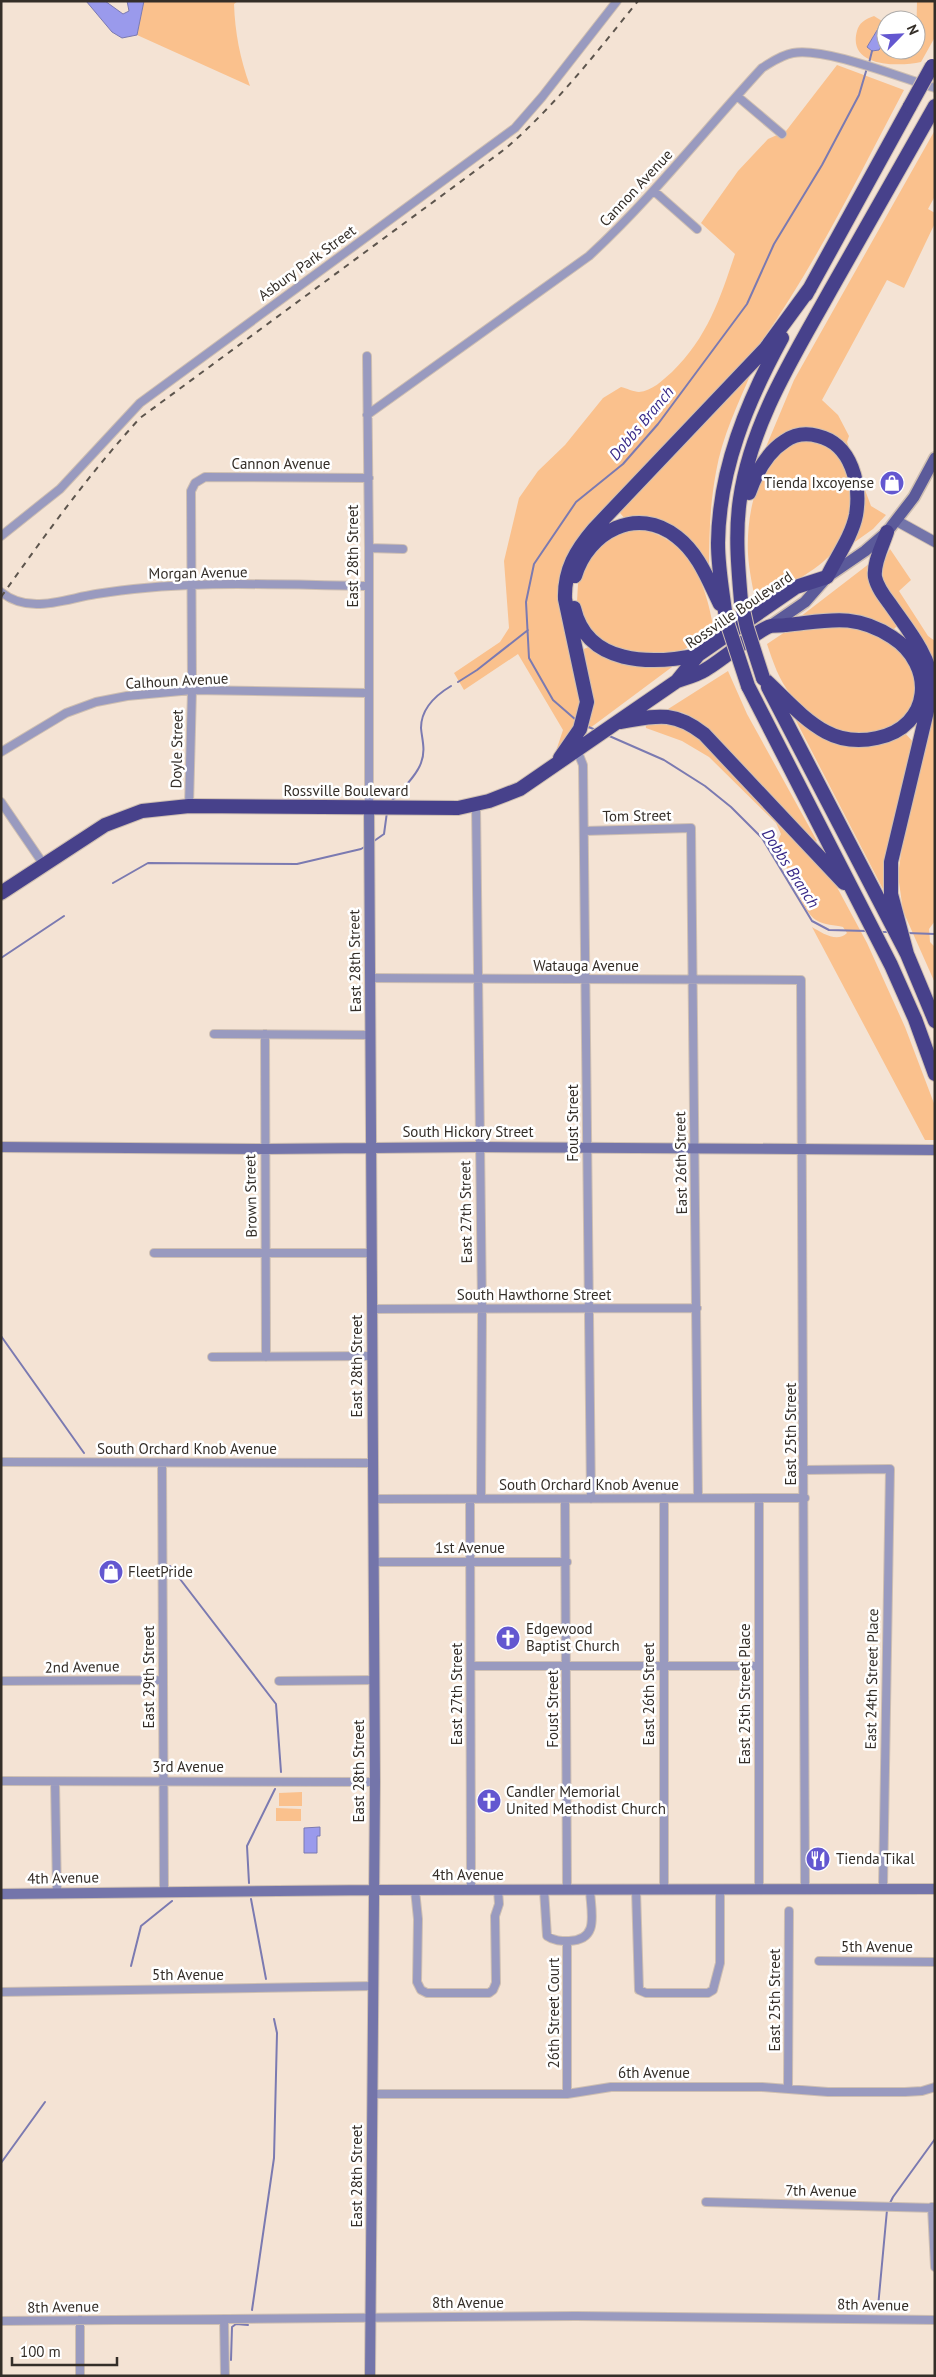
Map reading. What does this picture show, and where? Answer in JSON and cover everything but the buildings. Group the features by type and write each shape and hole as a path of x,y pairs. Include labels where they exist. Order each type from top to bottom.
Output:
{"highway":[{"path":"726,619 718,544 724,480 742,420 766,368 933,64"},
{"path":"933,108 779,383 753,446 740,498 738,562 741,601 747,628 764,678 800,751 907,954 935,1021"},
{"path":"556,764 580,729 587,702 564,599 564,587 573,556 594,529 766,348 810,288"},
{"path":"738,525 755,476 766,459 785,441 804,434 825,437 842,449 848,460 855,480 858,500 856,517 850,533 827,577"},
{"path":"698,655 677,660 635,660 608,651 590,638 576,618 573,596 578,566 594,543 614,528 626,524 653,526 676,536 692,552 703,568 726,619 748,686 892,965 915,1019 935,1074"},
{"path":"888,532 875,568 875,578 881,591 926,656 931,670 933,686 891,862 891,894 907,954"},
{"name":"Rossville Boulevard","path":"677,681 698,655 796,587 827,577"},
{"path":"764,678 816,726 852,741 884,737 902,729 915,715 921,697 922,682 919,668 913,655 904,645 883,632 858,622 835,619 770,626"},
{"name":"Rossville Boulevard","path":"1,893 105,825 142,811 189,806 458,808 476,805 520,789 677,681 704,672 770,626"},
{"path":"606,729 654,716 682,719 690,723 704,734 859,900"}],"main road":[{"name":"Rossville Boulevard","path":"770,626 804,602 827,577 888,532 914,497 935,458"}],"street":[{"name":"Asbury Park Street","path":"1,536 60,489 120,422 140,403 515,128 542,97 617,1"},
{"name":"Cannon Avenue","path":"367,415 589,256 654,191 762,68 776,59 792,53 821,53 935,88"},
{"path":"737,96 782,134"},
{"path":"654,191 697,228"},
{"name":"East 28th Street","path":"367,356 369,548 368,807 375,1782 370,2376"},
{"name":"Cannon Avenue","path":"195,483 205,477 368,478"},
{"name":"Doyle Street","path":"189,806 192,690 191,491 195,483"},
{"path":"898,521 935,542"},
{"path":"369,548 403,549"},
{"name":"Morgan Avenue","path":"2,593 21,603 40,604 165,585 368,586"},
{"name":"Calhoun Avenue","path":"1,752 66,713 96,702 127,696 192,690 368,693"},
{"name":"Foust Street","path":"577,750 583,765 587,980 591,1499"},
{"path":"1,802 44,865"},
{"name":"East 27th Street","path":"476,805 482,1309 481,1499"},
{"name":"Tom Street","path":"584,831 691,828"},
{"name":"East 26th Street","path":"691,828 698,1498"},
{"name":"Watauga Avenue","path":"370,978 802,980"},
{"name":"East 25th Street","path":"802,980 805,1889"},
{"path":"214,1034 371,1034"},
{"name":"Brown Street","path":"265,1034 266,1357"},
{"name":"South Hickory Street","path":"1,1147 264,1149 479,1146 935,1150"},
{"path":"154,1252 372,1253"},
{"name":"South Hawthorne Street","path":"372,1309 697,1308"},
{"path":"212,1357 373,1356"},
{"name":"South Orchard Knob Avenue","path":"1,1462 373,1463"},
{"name":"East 29th Street","path":"162,1463 164,1892"},
{"name":"East 24th Street Place","path":"805,1470 890,1469 884,1888"},
{"name":"East 26th Street","path":"664,1498 664,1890"},
{"name":"South Orchard Knob Avenue","path":"374,1499 805,1498"},
{"name":"East 27th Street","path":"470,1499 471,1890"},
{"name":"Foust Street","path":"566,1499 567,1890"},
{"name":"East 25th Street Place","path":"758,1889 759,1499"},
{"name":"1st Avenue","path":"373,1562 567,1562"},
{"path":"471,1666 759,1666"},
{"name":"2nd Avenue","path":"1,1681 163,1680"},
{"path":"279,1682 374,1680"},
{"name":"3rd Avenue","path":"1,1781 375,1782"},
{"path":"55,1782 57,1893"},
{"path":"636,1890 639,1990 646,1993 664,1993 708,1992 713,1990 720,1963 720,1889"},
{"name":"4th Avenue","path":"1,1894 374,1890 935,1889"},
{"path":"414,1890 418,1918 417,1982 421,1990 427,1993 489,1993 493,1990 496,1983 495,1916 499,1904 498,1890"},
{"path":"544,1890 547,1936 552,1940 568,1941"},
{"name":"26th Street Court","path":"567,2094 568,1941 585,1938 591,1925 590,1890"},
{"name":"East 25th Street","path":"788,2089 789,1911"},
{"name":"5th Avenue","path":"819,1961 935,1962"},
{"name":"5th Avenue","path":"1,1992 374,1986"},
{"name":"6th Avenue","path":"372,2094 567,2094 611,2087 762,2087 828,2092 905,2092 922,2091 935,2087"},
{"name":"7th Avenue","path":"706,2202 933,2208"},
{"path":"933,2208 935,2268"},
{"name":"8th Avenue","path":"1,2321 671,2316 935,2320"},
{"path":"224,2319 225,2376"},
{"path":"80,2320 80,2376"}],"shaded area":[{"path":"144,1 238,1 234,4 237,35 243,65 250,86 137,35"},
{"path":"917,1 935,1 935,37 926,53 926,10 917,10"},
{"path":"874,16 876,17 876,31 867,47 872,51 876,50 876,60 922,60 921,62 911,64 888,64 867,58 860,52 856,43 858,28 868,18"},
{"path":"837,65 904,90 812,261 792,295 749,359 581,537 559,582 559,605 582,704 569,739 556,751 563,730 518,654 464,690 454,673 500,642 509,628 504,561 519,498 538,471 565,445 603,398 621,387 639,392 653,387 672,372 694,346 718,302 735,254 701,223 738,171 768,139 786,131"},
{"path":"935,130 935,196 928,209 935,213 935,223 904,288 887,280 822,400 838,415 849,436 847,442 871,506 886,515 873,529 845,549 851,538 853,463 814,429 763,454 794,380"},
{"path":"752,371 731,421 719,459 711,508 709,568 688,542 626,520 620,513 620,508"},
{"path":"806,440 819,443 829,449 838,457 845,468 851,489 851,512 845,533 833,552 817,567 756,604 750,573 748,537 749,520 758,485 766,469 776,456 790,446"},
{"path":"633,528 668,540 681,550 699,577 710,611 714,630 685,649 665,656 646,657 608,648 582,620 577,602 578,584 582,568 603,540"},
{"path":"890,549 911,580 899,591 928,636 935,641 935,665 883,581 882,564"},
{"path":"874,560 880,601 897,626 891,632 796,620"},
{"path":"813,625 840,626 868,631 892,643 901,652 912,670 915,689 912,706 903,720 889,730 874,735 859,735 843,732 828,726 801,707 783,683 767,644 785,632"},
{"path":"591,646 676,664 578,737 586,724 579,651"},
{"path":"728,671 747,714 817,841 813,844 692,717 681,712 665,711"},
{"path":"935,705 935,921 929,929 930,942 935,947 935,983 903,911 898,875 903,840"},
{"path":"792,713 833,739 904,732 915,744 886,895"},
{"path":"645,720 678,722 703,740 831,876 867,943 905,1027 935,1106 935,1140 925,1140 812,927 834,937 843,936 847,933 843,927 819,922 805,907 777,843 781,834 776,823 709,757 682,741 646,728"},
{"path":"302,1792 302,1806 279,1806 279,1793"},
{"path":"276,1808 301,1809 301,1821 276,1821"}],"water":[{"path":"86,1 105,1 123,14 129,11 127,1 144,1 137,35 122,38 112,32"},
{"path":"876,32 876,50 872,51 867,47"},
{"path":"320,1827 320,1836 317,1836 317,1853 304,1853 304,1828"}],"waterway":[{"name":"Dobbs Branch","path":"869,63 872,51"},
{"name":"Dobbs Branch","path":"576,720 553,700 529,658 526,602 534,564 576,502 623,464 658,424 747,304 774,244 822,165 859,95 867,68"},
{"path":"458,682 477,670 528,630"},
{"path":"390,803 412,779 421,763 423,749 421,728 427,708 435,698 451,686"},
{"name":"Dobbs Branch","path":"586,726 596,730"},
{"name":"Dobbs Branch","path":"607,735 664,760 705,786 731,807 762,838 812,921 829,930 867,931"},
{"path":"374,841 384,834 387,812"},
{"path":"113,883 148,863 297,864 361,849 366,846"},
{"path":"1,958 64,916"},
{"name":"Dobbs Branch","path":"880,932 890,932"},
{"name":"Dobbs Branch","path":"907,933 935,934"},
{"path":"1,1336 84,1453"},
{"path":"170,1566 276,1704 281,1772"},
{"path":"249,1883 247,1846 275,1789"},
{"path":"251,1899 266,1979"},
{"path":"131,1966 141,1926 172,1901"},
{"path":"252,2310 274,2158 277,2033 274,2019"},
{"path":"1,2163 45,2102"},
{"path":"890,2203 935,2139"},
{"path":"878,2307 887,2210"},
{"path":"231,2360 232,2327 236,2324 248,2325"}],"railway":[{"path":"1,597 85,483 140,418 505,149 558,97 638,1"}],"place":[{"name":"Tienda Ixcoyense","path":"892,483"},
{"name":"FleetPride","path":"111,1572"},
{"name":"Edgewood Baptist Church","path":"508,1638"},
{"name":"Candler Memorial United Methodist Church","path":"489,1801"},
{"name":"Tienda Tikal","path":"818,1859"}]}
